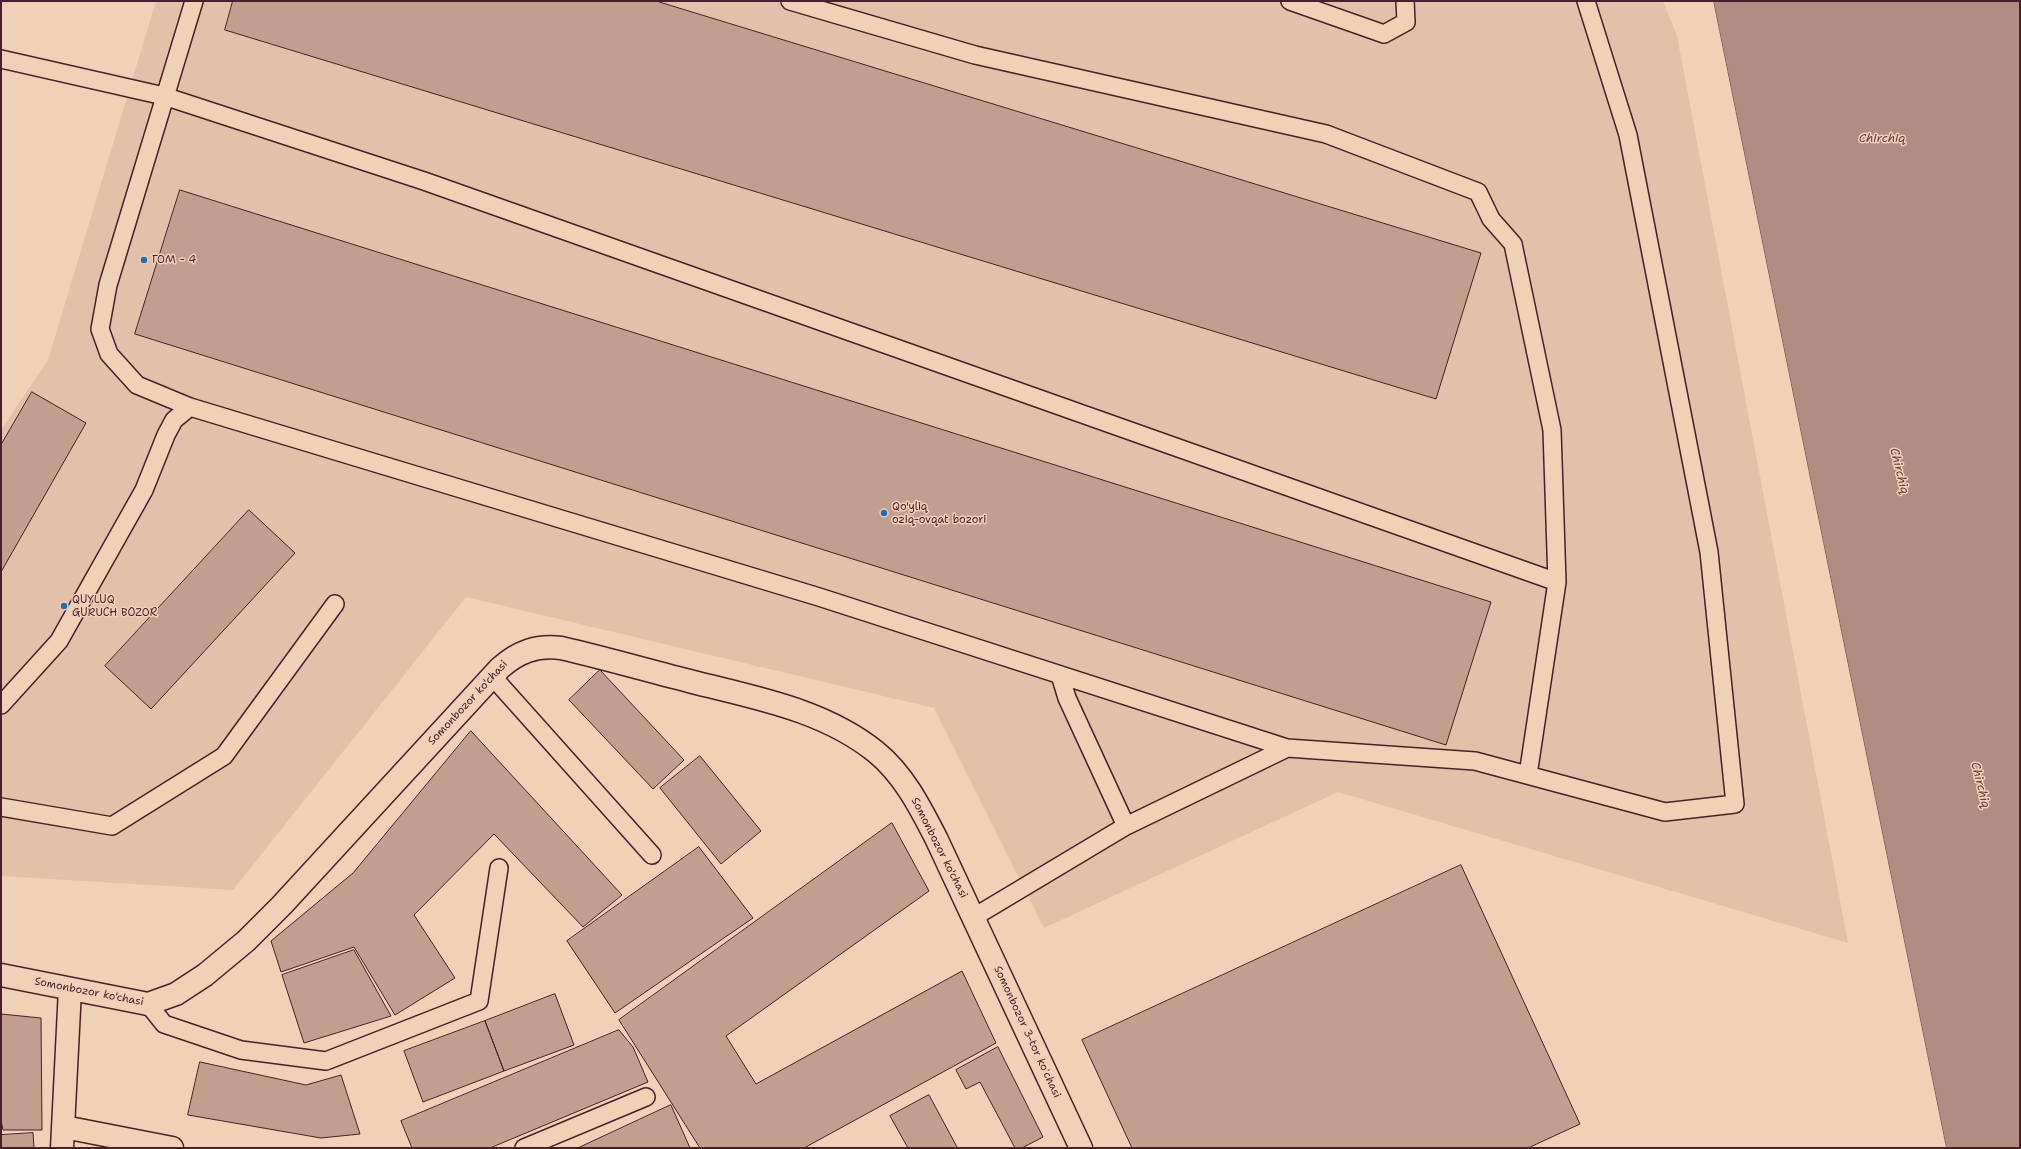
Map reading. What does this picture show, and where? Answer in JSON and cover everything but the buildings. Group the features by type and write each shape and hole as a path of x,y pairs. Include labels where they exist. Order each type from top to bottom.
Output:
{"street":[{"name":"Somonbozor ko'chasi","path":"1,975 148,1004 176,994 205,975 246,941 282,905 492,676 509,660 520,653 536,648 551,647 758,698 812,715 846,731 876,752 889,764 915,799 936,838 974,917"},
{"name":"Somonbozor 3-tor koʻchasi","path":"974,917 1081,1148"},
{"path":"70,989 63,1138 172,1148"}],"lane":[{"path":"194,1 108,285 100,329 109,354 138,386 190,407 819,597 1287,748 1475,761 1665,812 1735,804 1708,552 1628,135 1586,1"},
{"path":"790,1 975,55 1326,134 1478,192 1491,219 1513,244 1552,430 1556,582 1528,775"},
{"path":"1290,1 1384,34 1406,22 1405,1"},
{"path":"1,59 164,96 431,184 1556,582"},
{"path":"1,705 59,641 144,490 166,435 174,420 190,407"},
{"path":"1,806 112,826 224,756 335,604"},
{"path":"1060,675 1067,698 1126,826"},
{"path":"492,676 652,855"},
{"path":"974,917 1126,826 1287,748"},
{"path":"148,1004 164,1024 241,1050 326,1061 479,1001 499,868"},
{"path":"524,1148 646,1097"}],"shaded area":[{"name":"Qo'yliq oziq-ovqat bozori","path":"156,1 1663,1 1677,36 1848,943 1338,792 1044,928 934,708 466,597 233,890 1,876 1,430 48,360"}],"water":[{"name":"Chirchiq","path":"1714,1 2020,1 2020,1148 1947,1148"}],"place":[{"name":"ГОМ - 4","path":"144,260"},
{"name":"Qo'yliq oziq-ovqat bozori","path":"884,513"},
{"name":"QUYLUQ GURUCH BOZOR","path":"64,606"}]}
